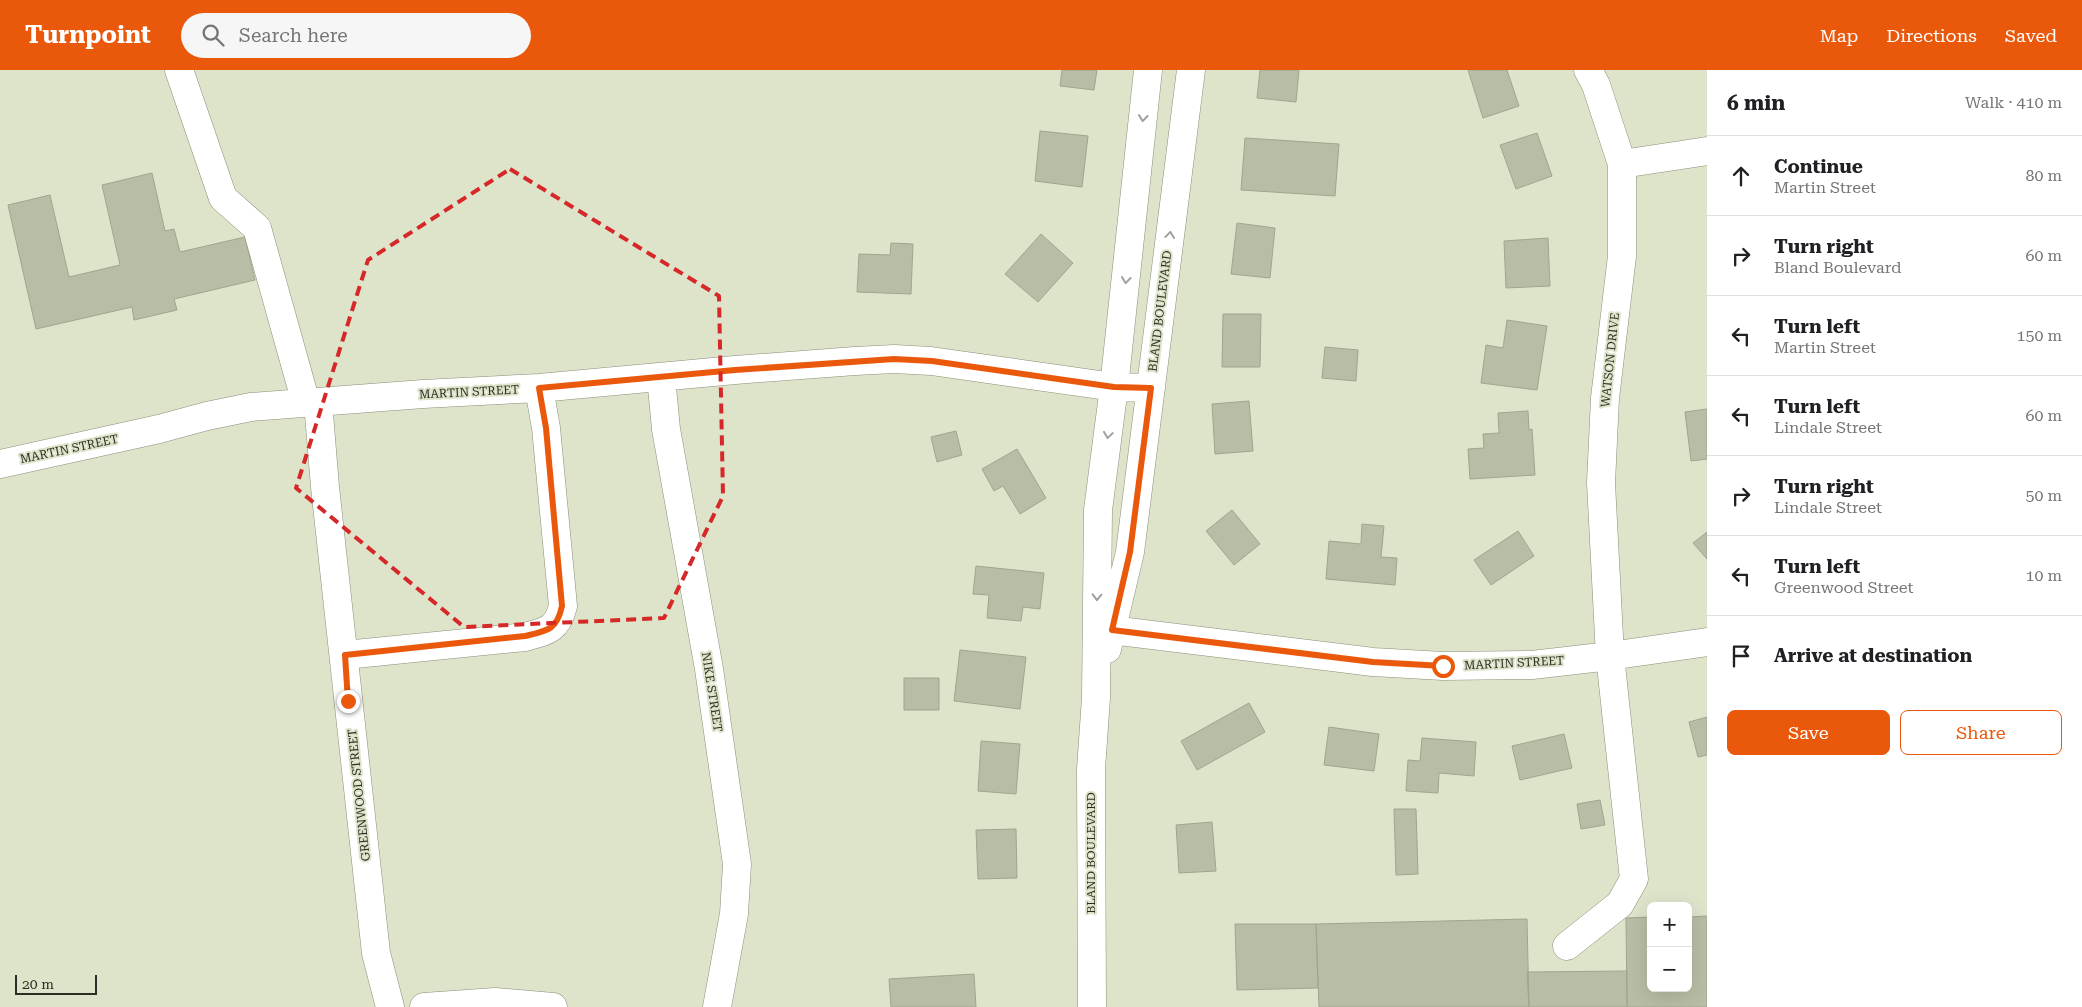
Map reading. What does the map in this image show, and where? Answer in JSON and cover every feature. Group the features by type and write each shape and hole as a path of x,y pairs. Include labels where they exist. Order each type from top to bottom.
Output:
{"street":[{"name":"GREENWOOD STREET","path":"179,70 223,198 257,228 312,403 325,487 345,655 348,701 376,952 390,1007"},
{"name":"BLAND BOULEVARD","path":"1092,1007 1091,778 1096,698 1098,510 1114,387 1148,70"},
{"name":"BLAND BOULEVARD","path":"1096,698 1130,552 1191,70"},
{"name":"WATSON DRIVE","path":"1567,946 1620,904 1634,879 1610,656 1601,484 1605,398 1622,256 1622,164 1596,85 1588,70"},
{"path":"1622,164 1707,151"},
{"name":"MARTIN STREET","path":"0,464 251,407 423,394 539,388 735,370 894,359 932,361 1114,387 1151,388"},
{"name":"NIKE STREET","path":"661,377 666,429 709,669 737,864 734,914 717,1007"},
{"path":"345,655 525,636 546,631 555,626 562,606 546,428 539,388"},
{"name":"MARTIN STREET","path":"1112,630 1373,662 1443,666 1532,665 1707,642"},
{"path":"424,1007 495,1002 553,1007"}],"highlighted area":[{"path":"510,169 719,296 723,496 664,618 464,627 296,488 368,260"}],"building":[{"path":"1062,70 1097,70 1094,90 1060,86"},
{"path":"1260,70 1299,70 1296,102 1257,98"},
{"path":"1468,70 1507,70 1519,106 1483,118"},
{"path":"1040,131 1088,136 1082,187 1035,181"},
{"path":"1537,133 1552,176 1516,189 1500,145"},
{"path":"1245,138 1339,144 1335,196 1241,190"},
{"path":"152,173 165,231 174,229 180,252 245,237 255,280 174,299 177,310 134,320 132,307 36,329 8,205 50,195 69,277 120,265 102,185"},
{"path":"1237,223 1275,228 1270,278 1231,274"},
{"path":"1041,234 1073,263 1038,302 1005,274"},
{"path":"1548,238 1550,286 1506,288 1504,241"},
{"path":"891,243 913,244 911,294 857,292 859,254 890,255"},
{"path":"1223,314 1261,314 1260,367 1222,367"},
{"path":"1507,320 1547,326 1537,390 1481,383 1486,345 1503,348"},
{"path":"1325,347 1358,350 1356,381 1322,378"},
{"path":"1249,401 1253,451 1215,454 1212,404"},
{"path":"1707,409 1707,459 1691,461 1685,412"},
{"path":"1528,411 1529,430 1532,429 1535,475 1470,479 1468,449 1484,448 1483,434 1499,433 1498,413"},
{"path":"956,431 962,455 937,462 931,437"},
{"path":"1017,449 1046,498 1020,514 1003,486 994,491 982,469"},
{"path":"1232,510 1260,544 1234,565 1206,531"},
{"path":"1362,524 1384,526 1381,557 1397,558 1395,585 1326,579 1329,541 1361,544"},
{"path":"1518,531 1534,556 1491,585 1474,560"},
{"path":"1707,532 1707,559 1693,543"},
{"path":"976,566 1044,573 1040,609 1023,607 1021,621 987,618 989,595 973,594"},
{"path":"960,650 1026,657 1020,709 954,701"},
{"path":"904,678 939,678 939,710 904,710"},
{"path":"1249,703 1265,732 1197,770 1181,741"},
{"path":"1707,717 1707,755 1698,757 1689,722"},
{"path":"1329,727 1379,734 1374,771 1324,765"},
{"path":"1564,734 1572,768 1520,780 1512,746"},
{"path":"1422,738 1476,742 1474,776 1439,773 1438,793 1406,791 1408,760 1420,761"},
{"path":"981,741 1020,744 1016,794 978,791"},
{"path":"1600,800 1605,825 1581,829 1577,804"},
{"path":"1394,809 1416,809 1418,874 1396,875"},
{"path":"1212,822 1216,871 1179,873 1176,825"},
{"path":"1016,829 1017,878 978,879 976,830"},
{"path":"1707,916 1707,1007 1627,1007 1626,918 1647,917 1647,992 1692,992 1692,917"},
{"path":"1527,919 1529,1007 1319,1007 1316,924"},
{"path":"1235,924 1316,924 1318,988 1237,990"},
{"path":"1627,971 1627,1007 1529,1007 1527,972"},
{"path":"974,974 976,1007 891,1007 889,979"}],"route":[{"path":"348,701 345,655 525,636 546,631 555,626 562,606 546,428 539,388 735,370 894,359 932,361 1114,387 1151,388 1130,552 1112,630 1373,662 1443,666"}]}
